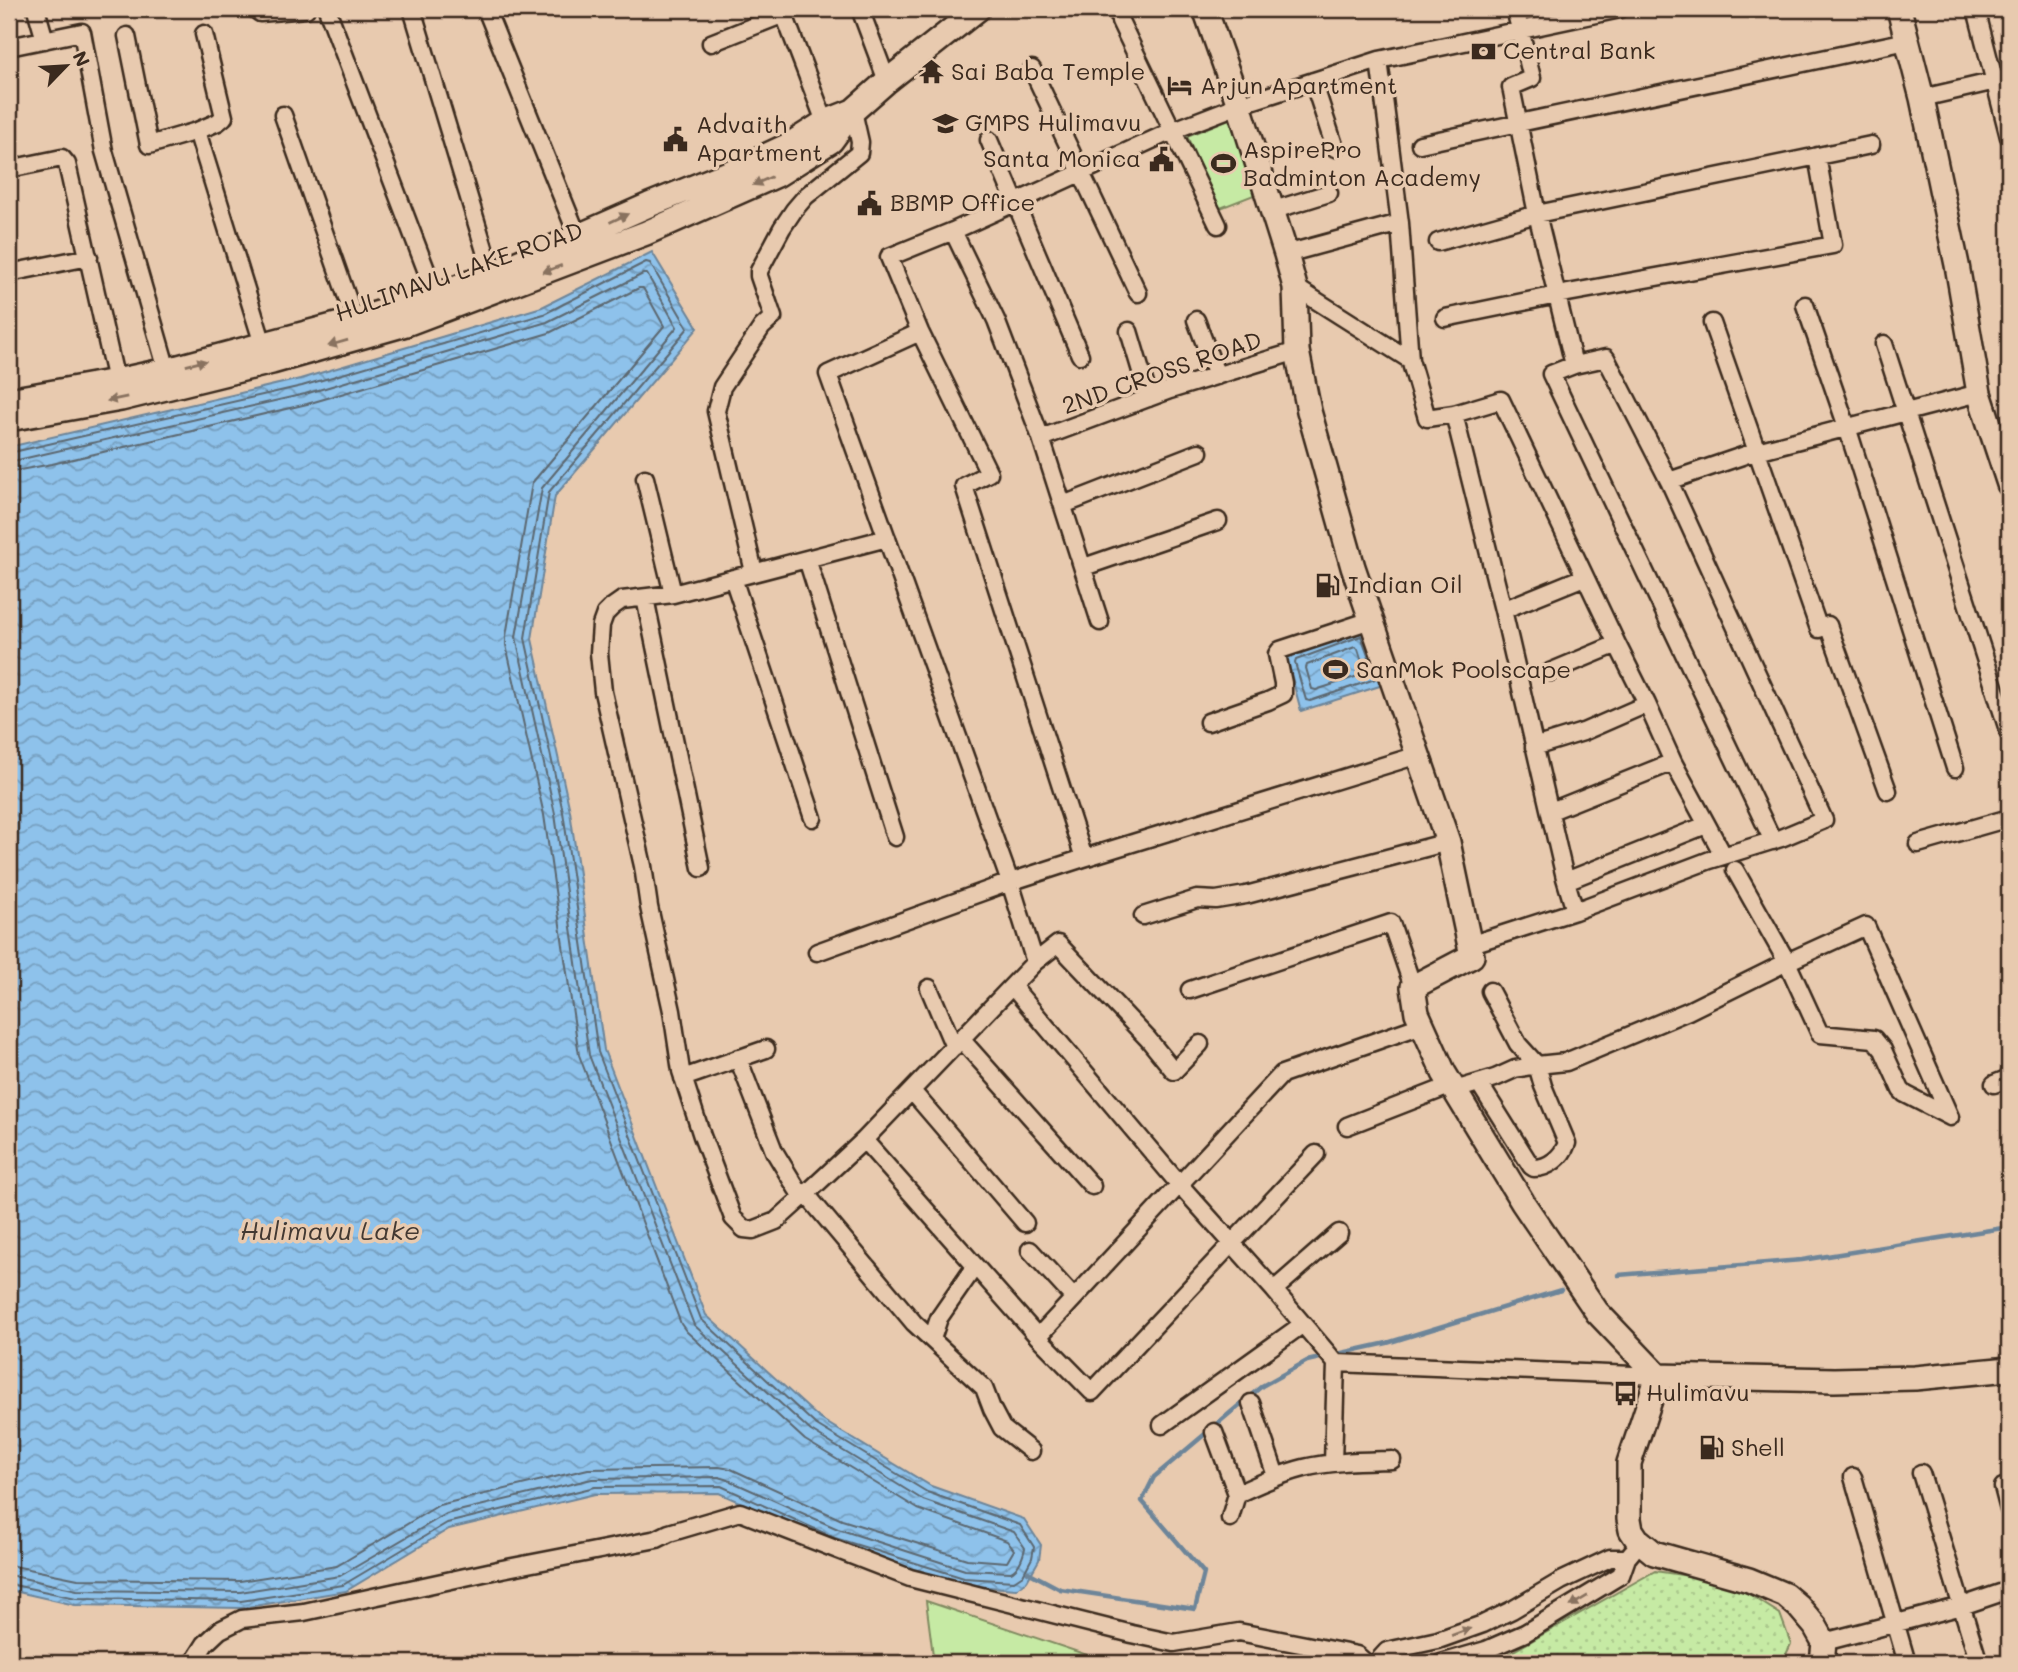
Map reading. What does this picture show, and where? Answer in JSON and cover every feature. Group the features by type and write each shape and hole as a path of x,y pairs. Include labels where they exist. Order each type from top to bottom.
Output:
{"main road":[{"name":"HULIMAVU LAKE ROAD","path":"9,419 121,399 266,354 355,320 436,296 492,274 582,247 646,233 777,175 831,141 853,111 978,9"},
{"path":"1205,9 1274,210 1295,287 1297,351 1309,411 1353,567 1448,842 1472,956 1413,987 1417,1013 1453,1088 1523,1203 1584,1294 1609,1325 1658,1376 1834,1380 1901,1378 2009,1369"},
{"path":"1899,9 1922,98 1979,393 2009,484"},
{"name":"HULIMAVU LAKE ROAD","path":"9,400 266,354 406,324 582,247 649,205 789,145 825,122 853,111"},
{"path":"1658,1376 1629,1463 1632,1548 1749,1580 1785,1595 1815,1626 1822,1658"}],"street":[{"path":"36,9 45,40"},
{"path":"255,9 260,13 306,9"},
{"path":"327,9 436,296"},
{"path":"412,9 492,274"},
{"path":"486,9 582,247"},
{"path":"860,9 887,81"},
{"path":"1515,9 1532,78 1511,87 1537,214 1574,365"},
{"path":"1084,858 964,486 989,473 920,331 889,257 953,231 1174,130 1239,105 1379,60 1620,9"},
{"path":"1976,9 2003,80 2009,137"},
{"path":"711,43 783,11 825,122"},
{"path":"1120,21 1218,225"},
{"path":"9,47 82,33 104,151 167,370"},
{"path":"127,36 149,145 197,131 224,117 204,34"},
{"path":"1420,144 1907,41"},
{"path":"1379,60 1400,223 1410,360 1427,418 1454,414 1501,400 1673,762 1720,849"},
{"path":"1032,69 1138,293"},
{"path":"1922,98 2003,80"},
{"path":"1314,81 1335,148"},
{"path":"754,572 716,411 722,387 762,327 773,317 759,271 782,228 806,196 859,153 860,142 853,111"},
{"path":"283,115 355,320"},
{"path":"197,131 266,354"},
{"path":"989,140 1080,355"},
{"path":"1438,242 1537,214 1871,145"},
{"path":"1445,318 1833,245 1817,156"},
{"path":"9,169 62,158 67,164 116,382"},
{"path":"1274,210 1329,193"},
{"path":"1286,254 1400,223"},
{"path":"953,231 996,320 1041,438 1100,622"},
{"path":"9,273 89,257"},
{"path":"1295,287 1410,360"},
{"path":"1805,305 1847,427 1955,768"},
{"path":"1196,320 1217,376"},
{"path":"1712,323 1819,629 1828,625 1888,791"},
{"path":"920,331 828,374 1010,882 1035,962"},
{"path":"1129,331 1149,398"},
{"path":"1884,344 2009,733"},
{"name":"2ND CROSS ROAD","path":"1041,438 1149,398 1297,351"},
{"path":"1469,945 1576,911 1710,860 1773,841 1824,821 1669,481 1606,358 1574,365 1550,374 1773,841"},
{"path":"1669,481 1757,451 1979,393"},
{"path":"1454,414 1566,881 1576,911"},
{"path":"1063,505 1199,452"},
{"path":"645,478 673,594"},
{"path":"1084,567 1218,521"},
{"path":"887,538 673,594 622,600 606,614 601,625 599,653 603,692 643,866 683,1078 733,1218 744,1229 753,1230 776,1221 864,1140 1035,962 1058,944 1174,1071 1200,1044"},
{"path":"807,559 895,837"},
{"path":"1503,610 1584,577"},
{"path":"733,578 813,818"},
{"path":"645,598 701,868"},
{"path":"1208,722 1283,694 1277,654 1280,650 1371,620"},
{"path":"1550,672 1616,644"},
{"path":"1534,747 1583,732 1647,704"},
{"path":"817,952 1010,882 1418,755"},
{"path":"1551,811 1673,762"},
{"path":"1918,844 2009,818"},
{"path":"1566,881 1706,825"},
{"path":"1143,916 1197,899 1216,900 1246,895 1448,842"},
{"path":"1347,1126 1515,1069 1566,1062 1688,1011 1787,962 1866,926 1951,1116 1905,1094 1883,1050 1874,1039 1820,1034 1787,962 1735,870"},
{"path":"1191,990 1391,923 1413,987"},
{"path":"1012,986 1179,1184 1332,1358 1333,1462"},
{"path":"929,988 957,1043 1092,1186"},
{"path":"1479,1083 1531,1166 1541,1168 1554,1161 1565,1149 1567,1143 1537,1065 1518,1044 1490,991"},
{"path":"1038,1337 1282,1074 1422,1025"},
{"path":"683,1078 766,1049"},
{"path":"738,1058 774,1151 797,1189 806,1194 914,1323 984,1388 1002,1428 1031,1451"},
{"path":"912,1091 1026,1223"},
{"path":"864,1140 1038,1337 1092,1392 1316,1153"},
{"path":"1275,1290 1339,1233"},
{"path":"1030,1250 1074,1298"},
{"path":"932,1339 939,1318 975,1266"},
{"path":"1162,1425 1303,1324"},
{"path":"1332,1358 1658,1376"},
{"path":"1251,1403 1276,1476"},
{"path":"1214,1432 1237,1494 1230,1518"},
{"path":"1237,1494 1276,1476 1304,1468 1333,1462 1392,1460"},
{"path":"1921,1473 1979,1663"},
{"path":"1853,1477 1907,1663"},
{"path":"2003,1488 2009,1510"},
{"path":"193,1663 205,1644 220,1630 242,1619 304,1612 476,1574 657,1539 740,1512 910,1578 1132,1634 1174,1643 1238,1632 1357,1655 1366,1663"},
{"path":"1376,1663 1387,1651 1438,1640 1483,1624 1561,1581 1632,1548"},
{"path":"1441,1663 1486,1650 1525,1633 1621,1576 1632,1548"},
{"path":"1822,1658 1896,1623 1962,1606 2009,1590"}],"green space":[{"name":"AspirePro Badminton Academy","path":"1229,119 1259,193 1218,209 1187,136"},
{"path":"1655,1571 1730,1582 1780,1614 1791,1644 1782,1663 1481,1663 1501,1658"},
{"path":"926,1601 1111,1663 934,1663"}],"water":[{"name":"Hulimavu Lake","path":"652,252 698,328 555,496 532,639 570,811 604,1050 706,1315 819,1418 931,1486 1024,1519 1041,1545 1039,1560 1027,1581 1016,1589 962,1585 833,1544 719,1493 595,1494 449,1529 346,1591 241,1608 75,1605 9,1590 9,447 300,379 542,307"},
{"name":"SanMok Poolscape","path":"1366,626 1386,684 1301,711 1286,655"}],"waterway":[{"path":"1618,1275 1802,1260 2009,1227"},
{"path":"1333,1355 1387,1343 1561,1290"},
{"path":"1028,1572 1060,1589 1195,1609 1204,1573 1142,1501 1154,1477 1262,1386 1307,1361 1324,1357"}],"place":[{"name":"Central Bank","path":"1483,51"},
{"name":"Sai Baba Temple","path":"931,72"},
{"name":"Arjun Apartment","path":"1180,86"},
{"name":"GMPS Hulimavu","path":"945,123"},
{"name":"Advaith Apartment","path":"676,139"},
{"name":"Santa Monica","path":"1161,159"},
{"name":"AspirePro Badminton Academy","path":"1223,164"},
{"name":"BBMP Office","path":"870,203"},
{"name":"Indian Oil","path":"1328,585"},
{"name":"SanMok Poolscape","path":"1336,670"},
{"name":"Hulimavu","path":"1626,1393"},
{"name":"Shell","path":"1711,1448"}]}
